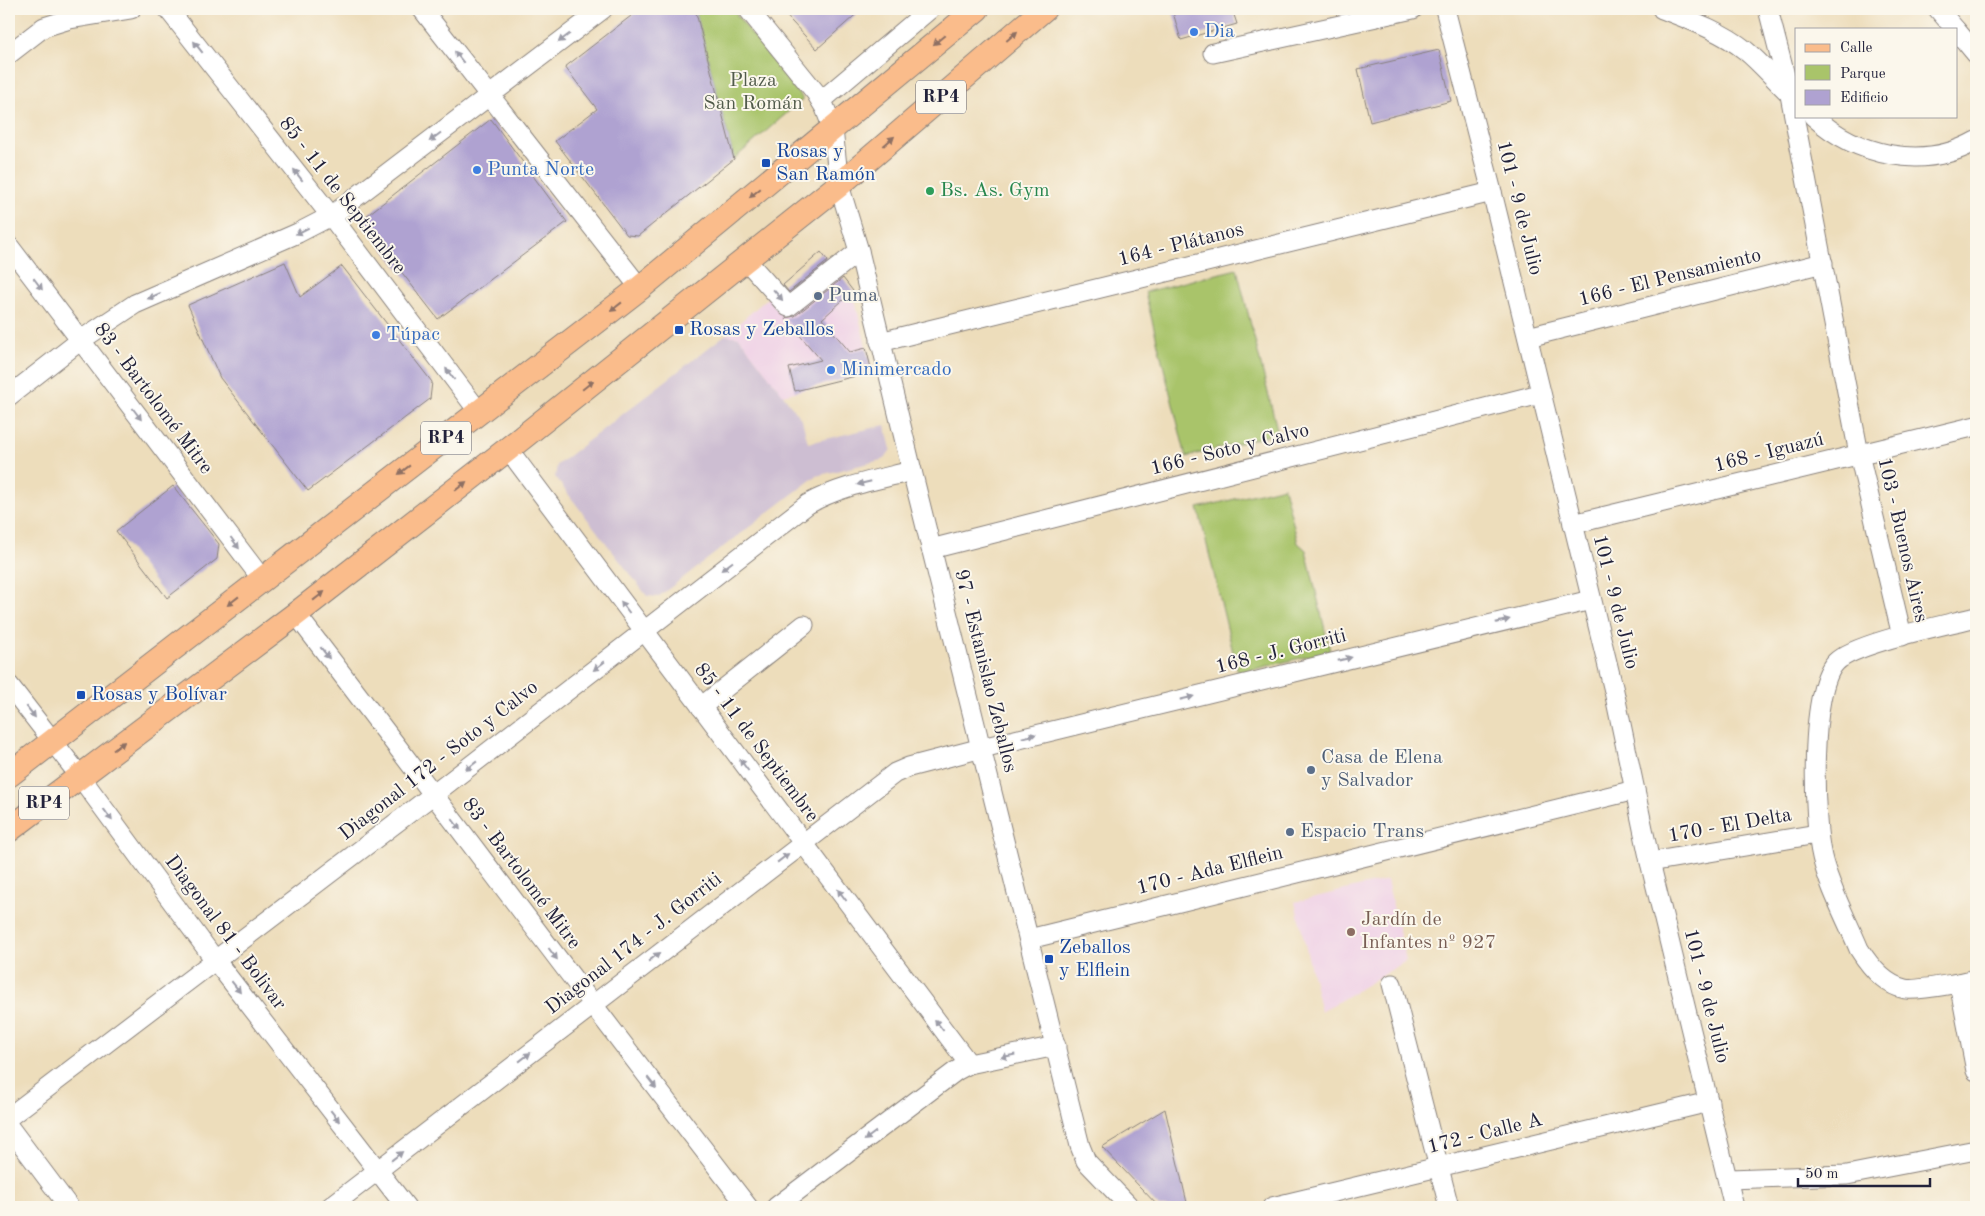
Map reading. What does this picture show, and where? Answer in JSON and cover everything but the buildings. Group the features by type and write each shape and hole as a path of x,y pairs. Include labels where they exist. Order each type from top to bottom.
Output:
{"main road":[{"name":"RP4","path":"9,830 79,775 296,614 508,449 839,185 1044,9"},
{"name":"RP4","path":"9,775 640,288 833,129 965,12"}],"street":[{"path":"9,54 44,27 70,19 131,9"},
{"name":"85 - 11 de Septiembre","path":"168,9 331,216 479,412"},
{"path":"422,9 640,288"},
{"path":"9,396 81,340 135,304 298,233 331,216 602,9"},
{"name":"97 - Estanislao Zeballos","path":"748,9 816,93 833,129 839,185 859,251 931,549 1080,1146 1086,1161 1130,1207"},
{"path":"821,101 930,9"},
{"path":"1213,54 1413,9"},
{"name":"101 - 9 de Julio","path":"1445,9 1528,337 1590,600 1614,691 1650,862 1729,1179 1734,1207"},
{"path":"1662,9 1697,22 1746,50 1793,98"},
{"name":"103 - Buenos Aires","path":"1768,9 1793,98"},
{"path":"1938,9 1954,28"},
{"path":"1958,32 1976,54"},
{"name":"103 - Buenos Aires","path":"1797,118 1859,454 1902,636 1856,650 1835,663 1829,672 1819,715 1815,796 1817,834 1822,859 1859,948 1867,962 1893,985 1906,989 1968,981 1976,1071"},
{"path":"1815,118 1823,125 1859,146 1883,154 1901,157 1932,156 1955,150 1976,141"},
{"name":"164 - Plátanos","path":"880,342 1492,192"},
{"name":"83 - Bartolomé Mitre","path":"9,246 262,579"},
{"path":"746,259 788,308 859,251"},
{"name":"166 - El Pensamiento","path":"1528,337 1823,263"},
{"name":"166 - Soto y Calvo","path":"931,549 1540,394"},
{"name":"168 - Iguazú","path":"1573,524 1976,426"},
{"name":"85 - 11 de Septiembre","path":"508,449 969,1064"},
{"name":"Diagonal 172 - Soto y Calvo","path":"9,1117 434,794 808,504 826,494 912,471"},
{"name":"168 - J. Gorriti","path":"982,748 1590,600"},
{"name":"83 - Bartolomé Mitre","path":"296,614 434,794 591,1005 748,1207"},
{"path":"1902,636 1976,617"},
{"path":"700,707 804,625"},
{"name":"Diagonal 81 - Bolivar","path":"9,685 53,740 215,960 406,1207"},
{"name":"Diagonal 174 - J. Gorriti","path":"330,1207 895,773 909,767 982,748"},
{"name":"170 - Ada Elflein","path":"1029,939 1635,790"},
{"name":"170 - El Delta","path":"1650,862 1817,834"},
{"path":"1392,984 1450,1207"},
{"path":"776,1207 956,1070 969,1064 1056,1046"},
{"name":"172 - Calle A","path":"1272,1207 1709,1102"},
{"path":"9,1127 70,1207"},
{"path":"1729,1179 1848,1175 1976,1150"}],"shaded area":[{"path":"821,252 853,291 872,372 783,395 739,337 725,335"},
{"path":"725,335 739,337 802,420 808,443 885,425 891,449 885,459 816,476 658,597 647,596 555,477 557,465"},
{"name":"Jardín de Infantes nº 927","path":"1387,880 1406,961 1321,1012 1295,902"}],"green space":[{"name":"Plaza San Román","path":"695,9 732,9 803,99 734,159"},
{"path":"1237,269 1278,433 1186,457 1145,292"},
{"path":"1284,487 1298,543 1306,550 1330,651 1238,673 1198,508"}],"place":[{"name":"Dia","path":"1194,32"},
{"name":"Rosas y San Ramón","path":"766,163"},
{"name":"Punta Norte","path":"477,170"},
{"name":"Bs. As. Gym","path":"930,191"},
{"name":"Puma","path":"818,296"},
{"name":"Rosas y Zeballos","path":"679,330"},
{"name":"Túpac","path":"376,335"},
{"name":"Minimercado","path":"831,370"},
{"name":"Rosas y Bolívar","path":"81,695"},
{"name":"Casa de Elena y Salvador","path":"1311,770"},
{"name":"Espacio Trans","path":"1290,832"},
{"name":"Jardín de Infantes nº 927","path":"1351,932"},
{"name":"Zeballos y Elflein","path":"1049,959"}]}
